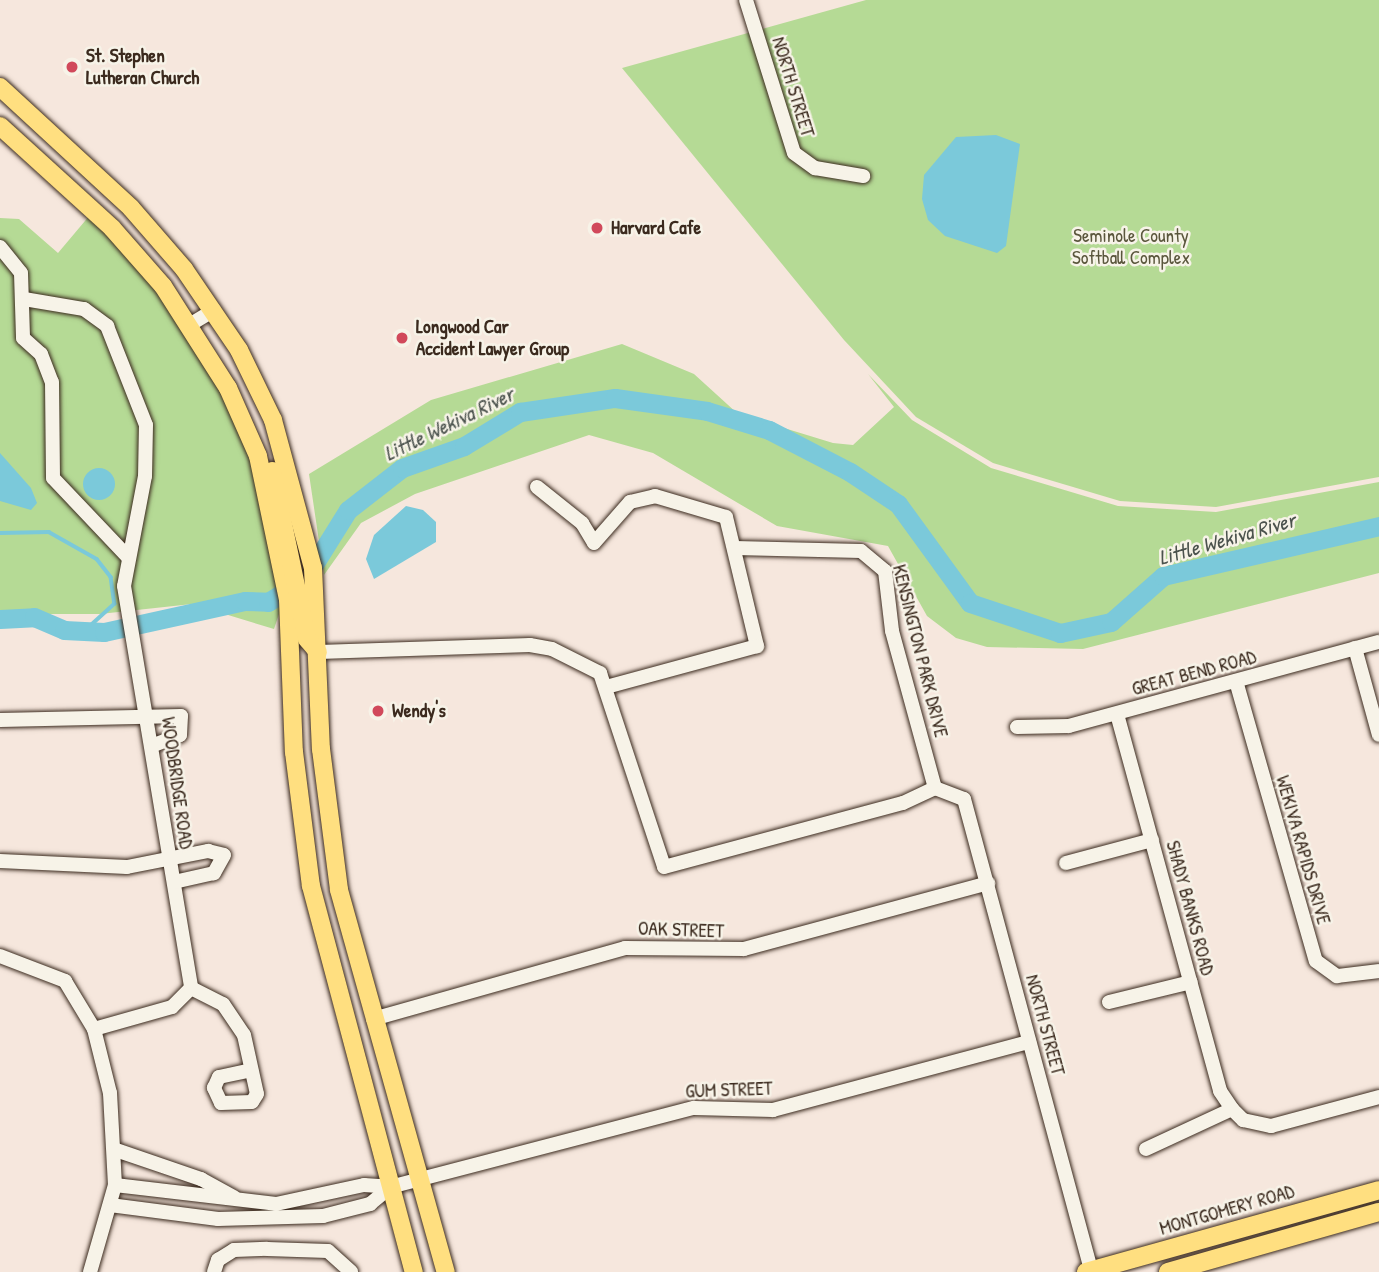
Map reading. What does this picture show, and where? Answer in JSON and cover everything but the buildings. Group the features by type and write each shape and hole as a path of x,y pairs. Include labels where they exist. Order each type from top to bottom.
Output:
{"main road":[{"path":"0,87 131,208 214,310 273,420 307,534 317,597 331,846 373,1019 446,1272"},
{"path":"0,126 112,228 191,324 258,456 283,572 291,634 303,843 414,1272"},
{"path":"258,456 271,468 294,556 307,639 319,652"},
{"name":"MONTGOMERY ROAD","path":"1088,1271 1379,1190"},
{"path":"1168,1272 1379,1212"}],"street":[{"name":"NORTH STREET","path":"746,0 794,153 815,168 863,176"},
{"path":"0,247 21,273 24,299 23,338 41,354 52,383 53,478 128,558"},
{"name":"WOODBRIDGE ROAD","path":"24,299 84,309 107,326 146,425 145,477 128,558 128,612 150,717 168,859 191,988"},
{"path":"191,324 214,310"},
{"path":"537,487 582,523 594,543 630,502 655,496 726,517 735,548 734,571 757,646 606,687"},
{"name":"KENSINGTON PARK DRIVE","path":"735,548 860,551 879,561 935,788"},
{"name":"GREAT BEND ROAD","path":"1017,727 1069,726 1379,642"},
{"path":"319,652 530,645 590,668 606,687 664,867 903,803 935,788"},
{"path":"1355,649 1379,735"},
{"name":"WEKIVA RAPIDS DRIVE","path":"1236,681 1316,961 1336,976 1379,971"},
{"name":"SHADY BANKS ROAD","path":"1117,714 1220,1091 1232,1109"},
{"path":"0,720 175,715 184,722 180,735 154,745"},
{"name":"NORTH STREET","path":"935,788 957,792 988,883 1088,1271"},
{"path":"1066,863 1152,840"},
{"path":"0,861 127,867 208,851 224,855 214,873 174,882"},
{"name":"OAK STREET","path":"373,1019 625,948 744,949 988,883"},
{"path":"0,956 65,981 94,1029 116,1150 115,1185 90,1272"},
{"path":"1109,1002 1191,982"},
{"path":"94,1029 173,1007 191,988 235,1017 251,1070"},
{"name":"GUM STREET","path":"390,1187 681,1111 773,1110 1029,1042"},
{"path":"1146,1149 1232,1109 1243,1120 1271,1126 1379,1097"},
{"path":"116,1150 201,1179 235,1198"},
{"path":"115,1185 276,1204 364,1185 390,1187"},
{"path":"110,1205 218,1219 323,1216 370,1204 390,1187"},
{"path":"214,1272 218,1259 234,1250 267,1249 328,1251 351,1272"}],"green space":[{"name":"Seminole County Softball Complex","path":"866,0 1379,0 1379,477 1216,507 1120,501 993,463 916,417 844,340 622,68"},
{"path":"90,215 169,305 207,362 251,455 282,605 274,629 192,604 100,614 0,614 0,218 19,219 58,253"},
{"path":"622,344 694,374 738,414 833,443 853,445 894,407 868,374 912,420 991,468 1118,506 1216,512 1379,482 1379,573 1083,649 987,647 956,638 927,616 888,546 777,526 653,453 589,435 415,494 361,523 324,575 309,474 431,400"}],"water":[{"path":"996,135 1020,144 1006,246 997,253 945,236 928,220 922,199 924,175 956,137"},
{"path":"0,453 31,488 37,503 31,510 0,501"},
{"path":"99,468 110,473 115,484 110,495 99,500 88,495 83,484 88,473"},
{"path":"406,506 423,510 436,522 436,542 374,579 366,559 374,535"}],"waterway":[{"name":"Little Wekiva River","path":"0,619 34,617 64,630 104,632 245,601 268,602 305,579 348,510 402,468 464,446 520,412 615,398 707,411 769,430 850,472 898,504 970,603 1060,633 1111,622 1163,576 1379,526"},
{"path":"0,533 49,532 97,559 111,577 115,604 85,631"}],"place":[{"name":"St. Stephen Lutheran Church","path":"72,67"},
{"name":"Harvard Cafe","path":"597,228"},
{"name":"Longwood Car Accident Lawyer Group","path":"402,338"},
{"name":"Wendy's","path":"378,711"}]}
